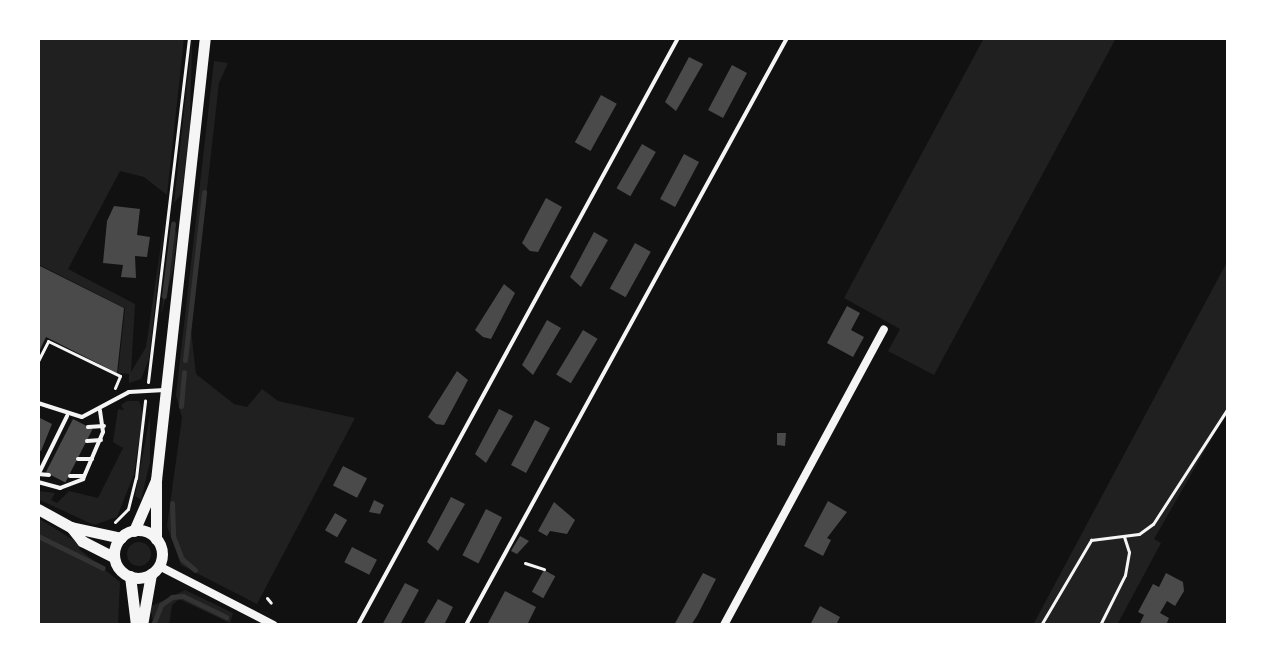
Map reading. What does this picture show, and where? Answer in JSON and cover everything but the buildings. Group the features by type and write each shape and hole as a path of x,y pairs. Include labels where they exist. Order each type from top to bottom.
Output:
{"street":[{"path":"142,625 162,552 156,539 156,480 205,38"},
{"path":"724,625 884,329"},
{"path":"38,509 71,527 121,538 134,531 156,480"},
{"path":"71,527 82,541 114,557 130,576 136,625"},
{"path":"134,531 156,539"},
{"path":"114,557 121,538"},
{"path":"130,576 155,570 274,625"}],"lane":[{"path":"358,625 678,38"},
{"path":"466,625 787,38"},
{"path":"38,403 67,416 100,410 120,396 147,389 168,391"},
{"path":"38,482 72,486 84,476 101,440 104,426 100,410"},
{"path":"49,475 38,475 67,416"},
{"path":"88,427 104,426"},
{"path":"50,430 68,428"},
{"path":"87,441 101,440"},
{"path":"53,443 61,443"},
{"path":"78,459 92,459"},
{"path":"45,460 52,460"},
{"path":"70,476 84,476"}],"path":[{"path":"149,372 189,38"},
{"path":"38,361 48,341 120,376 114,388 120,396"},
{"path":"107,525 128,509 142,452 145,405"},
{"path":"1041,625 1083,547 1097,538 1139,534 1164,510 1228,408"},
{"path":"1100,625 1125,575 1129,552 1124,537"},
{"path":"525,563 544,569"},
{"path":"267,598 271,603"}],"shaded area":[{"path":"38,38 184,38 167,195 144,177 120,171 68,269 135,304 131,372 146,347 165,217 149,359 141,379 129,383 129,374 118,373 125,308 38,264"},
{"path":"192,38 190,125 182,193 174,203"},
{"path":"984,38 1116,38 934,375 888,351 900,329 844,298"},
{"path":"214,61 228,63 219,83 191,331 196,374 234,404 247,407 262,389 278,401 355,418 257,604 181,565 167,526 182,418 176,395"},
{"path":"172,222 177,234 173,270 161,315"},
{"path":"1228,260 1228,419 1224,417 1154,539 1161,543 1117,625 1033,625"},
{"path":"127,401 139,401 143,414 134,474 117,517 94,525 40,500 38,491 55,493 51,500 57,503 69,491 98,498 123,448 113,442 118,409 124,410 121,405"},
{"path":"150,416 150,462 141,500 135,496"},
{"path":"38,518 81,545 79,549 120,582 118,625 38,625"},
{"path":"139,542 147,546 151,554 147,562 139,566 131,562 127,554 131,546"},
{"path":"185,590 233,613 230,623 179,599 172,605 169,625 154,625 150,607"}],"waterway":[{"path":"185,360 204,192"},
{"path":"164,296 173,224"},
{"path":"181,406 184,372"},
{"path":"172,503 173,536 182,559 195,570"},
{"path":"38,536 103,568"},
{"path":"172,597 183,596 226,617"},
{"path":"153,625 161,605 172,597"}]}
